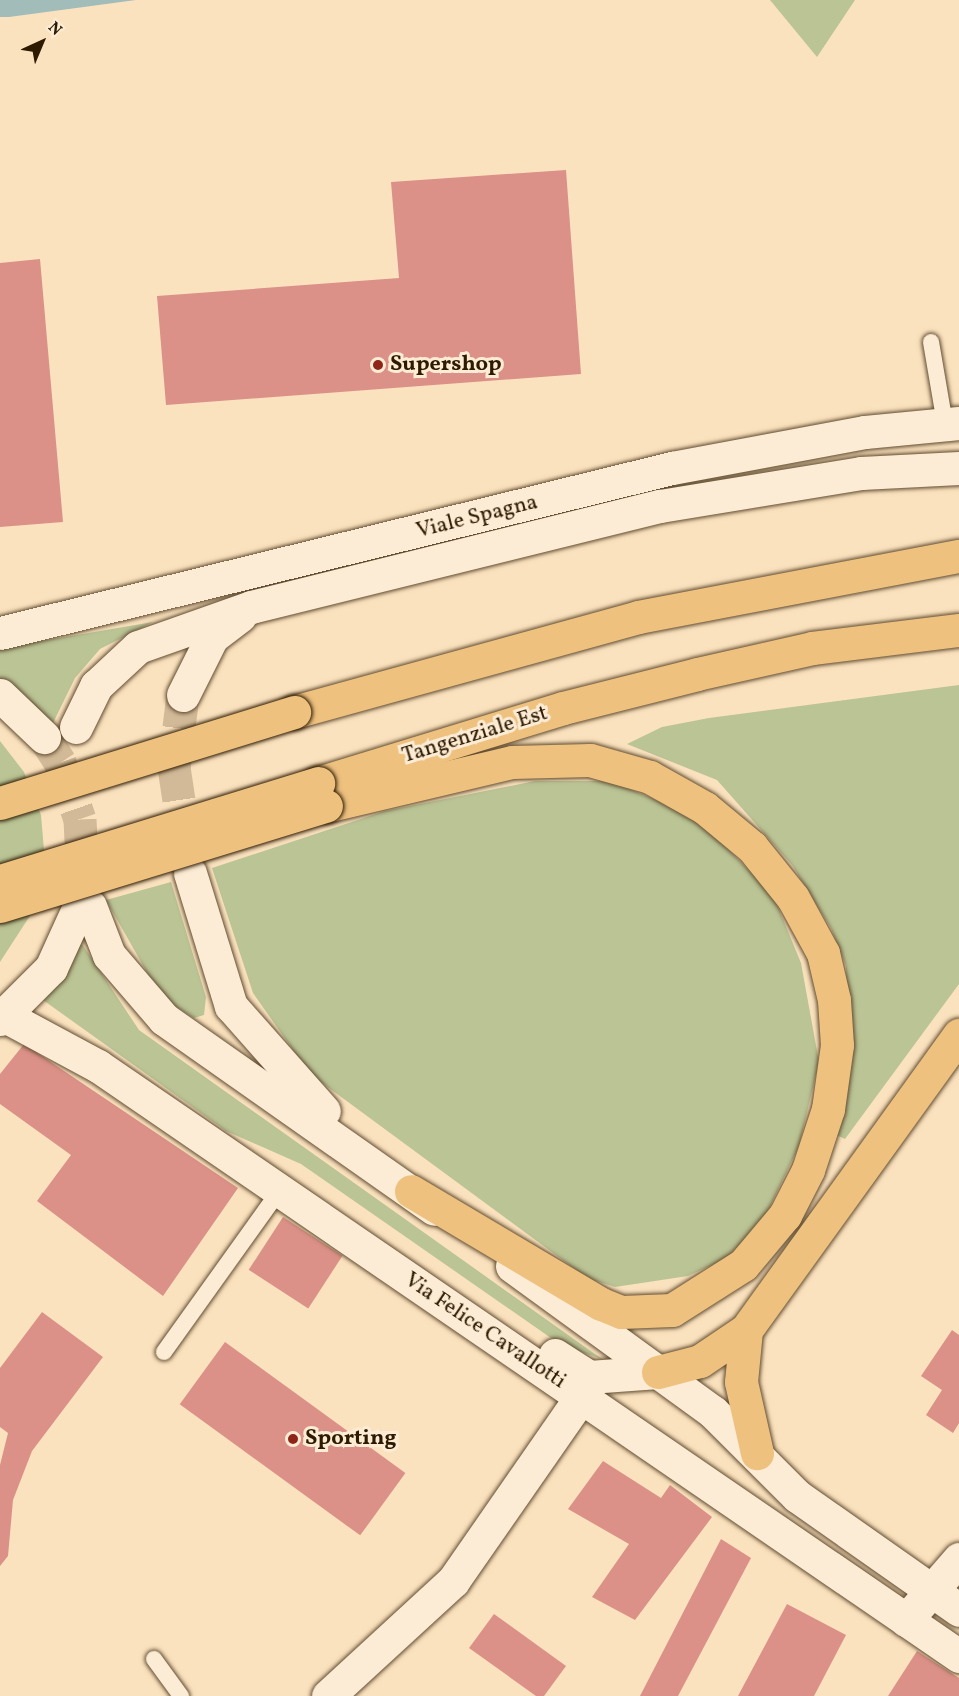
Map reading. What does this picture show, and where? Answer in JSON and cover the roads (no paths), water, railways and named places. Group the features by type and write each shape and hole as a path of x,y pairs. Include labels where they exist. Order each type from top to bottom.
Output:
{"highway":[{"path":"0,803 294,712 638,617 959,556"},
{"name":"Tangenziale Est","path":"0,881 322,795 563,708 812,648 959,630"},
{"path":"0,906 322,795 512,762 590,760 650,777 705,808 752,847 793,898 823,953 834,1000 837,1045 828,1109 808,1170 785,1215 743,1265 672,1310 621,1312 601,1304 411,1191"},
{"path":"658,1372 700,1361 746,1330 959,1035"},
{"path":"746,1330 741,1382 757,1453"}],"street":[{"name":"Viale Spagna","path":"0,633 672,468 864,432 952,424"},
{"name":"Viale Spagna","path":"76,727 96,686 138,647 251,607 660,506 861,473 959,468"},
{"path":"183,695 212,637 251,607"},
{"path":"0,695 44,737"},
{"path":"190,873 231,1006 274,1060 411,1191"},
{"path":"3,1018 51,968 83,909 109,955 164,1019 411,1191 658,1372 757,1453 797,1497 959,1610"},
{"name":"Via Felice Cavallotti","path":"3,1018 98,1066 959,1656"},
{"path":"280,1190 347,1211 589,1377 658,1372"},
{"path":"328,1696 453,1581 581,1397"},
{"path":"906,1620 928,1589 959,1559"}],"lane":[{"path":"931,342 952,424"},
{"path":"164,1352 280,1190"},
{"path":"154,1659 181,1696"}],"water":[{"path":"0,0 136,0 0,17"}],"tunnel":[{"path":"183,695 174,767 187,853"},
{"path":"44,737 60,762 80,819 83,882"}],"place":[{"name":"Supershop","path":"378,365"},
{"name":"Sporting","path":"293,1439"}]}
